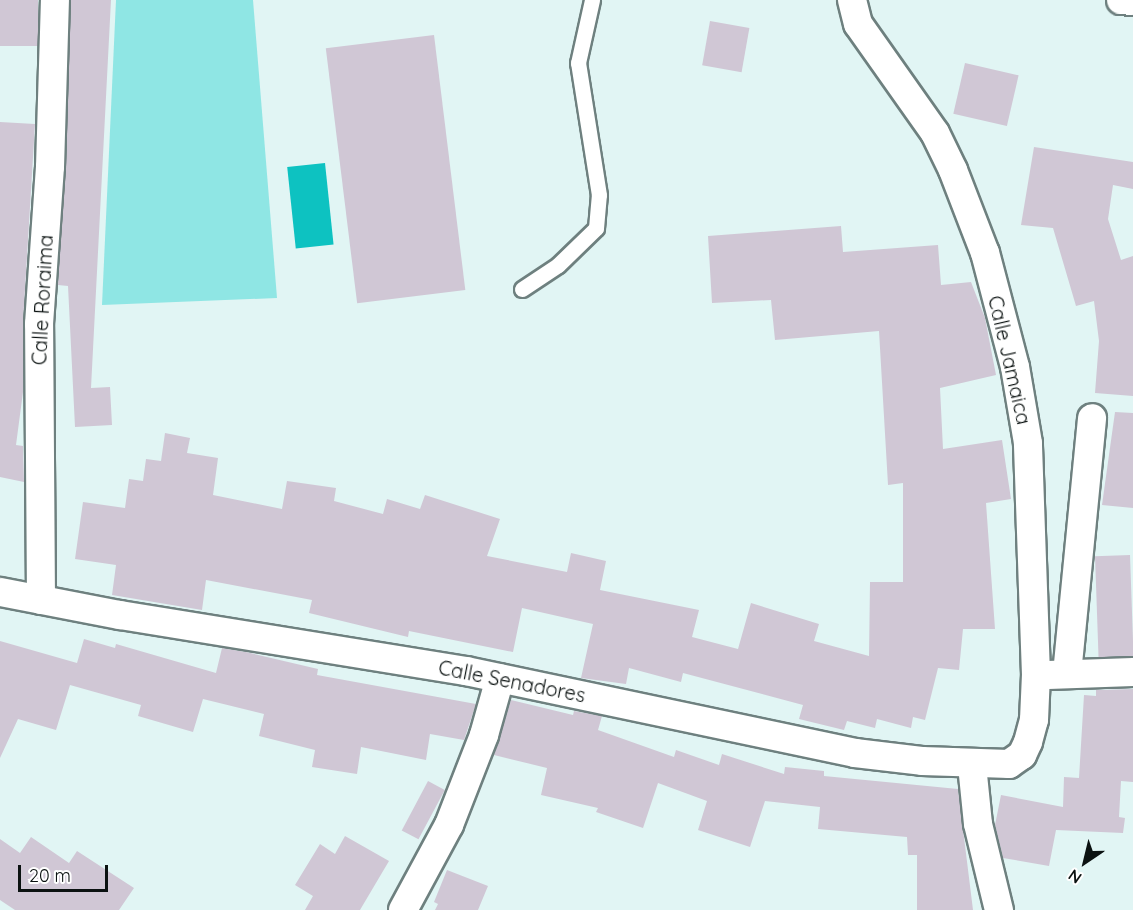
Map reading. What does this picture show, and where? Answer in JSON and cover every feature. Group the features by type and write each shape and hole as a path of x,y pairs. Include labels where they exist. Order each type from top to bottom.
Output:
{"street":[{"name":"Calle Roraima","path":"41,600 39,324 50,167 54,0"},
{"name":"Calle Jamaica","path":"852,0 858,24 935,133 985,253 1015,367 1029,443 1036,675 1034,720 1022,755"},
{"path":"1120,0 1133,1"},
{"path":"1067,674 1092,418"},
{"name":"Calle Senadores","path":"0,592 500,678 799,743 922,761 972,765 1009,764 1022,755"},
{"path":"1036,675 1133,672"},
{"path":"403,910 449,825 484,735 500,678"},
{"path":"972,765 978,824 999,910"}],"lane":[{"path":"522,289 558,265 596,228 599,195 578,63 592,0"}],"shaded area":[{"path":"116,0 253,0 277,298 102,305"},
{"path":"325,163 334,245 296,249 287,167"}],"building":[{"path":"0,0 38,0 38,46 0,46"},
{"path":"71,0 111,0 91,388 110,387 112,425 75,427 68,286 58,285"},
{"path":"710,21 749,28 742,72 702,65"},
{"path":"434,35 465,290 357,303 326,48"},
{"path":"965,63 1019,75 1007,126 953,114"},
{"path":"0,122 35,124 23,323 23,392 16,445 23,446 24,482 0,477"},
{"path":"1034,147 1133,162 1133,189 1113,185 1108,219 1121,260 1133,256 1133,396 1095,393 1099,341 1094,301 1076,306 1053,228 1021,225"},
{"path":"841,226 843,252 938,245 941,285 971,282 985,318 996,375 940,388 943,449 1002,440 1011,499 986,503 995,629 963,629 959,670 938,668 925,720 913,717 911,728 877,719 875,728 847,721 844,730 799,719 803,705 683,673 681,682 629,668 626,684 581,678 593,624 522,608 513,652 409,631 408,637 309,613 312,600 206,580 202,610 112,595 116,565 75,559 83,502 125,508 129,479 143,481 146,459 161,461 165,433 190,438 187,453 218,458 213,495 282,509 287,481 336,488 334,501 383,514 387,499 420,509 425,495 500,519 487,556 567,572 571,553 606,561 600,590 699,610 692,637 738,649 751,603 819,624 814,641 869,656 870,582 903,582 903,483 888,485 879,331 775,340 771,300 712,303 708,236"},
{"path":"1115,412 1133,413 1133,508 1102,505"},
{"path":"1130,555 1133,656 1099,657 1095,556"},
{"path":"84,639 115,648 116,644 216,673 222,648 318,669 317,675 476,704 464,740 430,734 426,760 361,747 357,774 312,767 315,750 259,736 264,714 203,699 193,732 138,716 141,705 70,685 56,730 18,719 0,758 0,641 77,663"},
{"path":"1133,689 1133,782 1121,781 1119,817 1125,818 1123,833 1056,830 1049,866 1003,858 995,825 1001,795 1063,807 1064,777 1079,778 1084,695 1096,696 1096,690"},
{"path":"511,700 573,715 574,711 602,716 598,730 674,757 676,750 719,765 722,754 784,774 785,767 824,771 824,776 958,789 973,910 917,910 917,855 908,855 907,837 818,829 820,807 765,801 750,847 698,830 707,801 658,783 643,828 596,812 598,808 541,795 547,768 494,755"},
{"path":"428,781 445,790 418,839 402,830"},
{"path":"345,836 389,861 360,910 305,910 313,896 295,885 320,844 335,854"},
{"path":"31,837 69,863 77,851 134,888 119,910 15,910 0,900 0,839 20,853"},
{"path":"447,870 488,886 478,910 435,910 438,904 434,902"}]}
